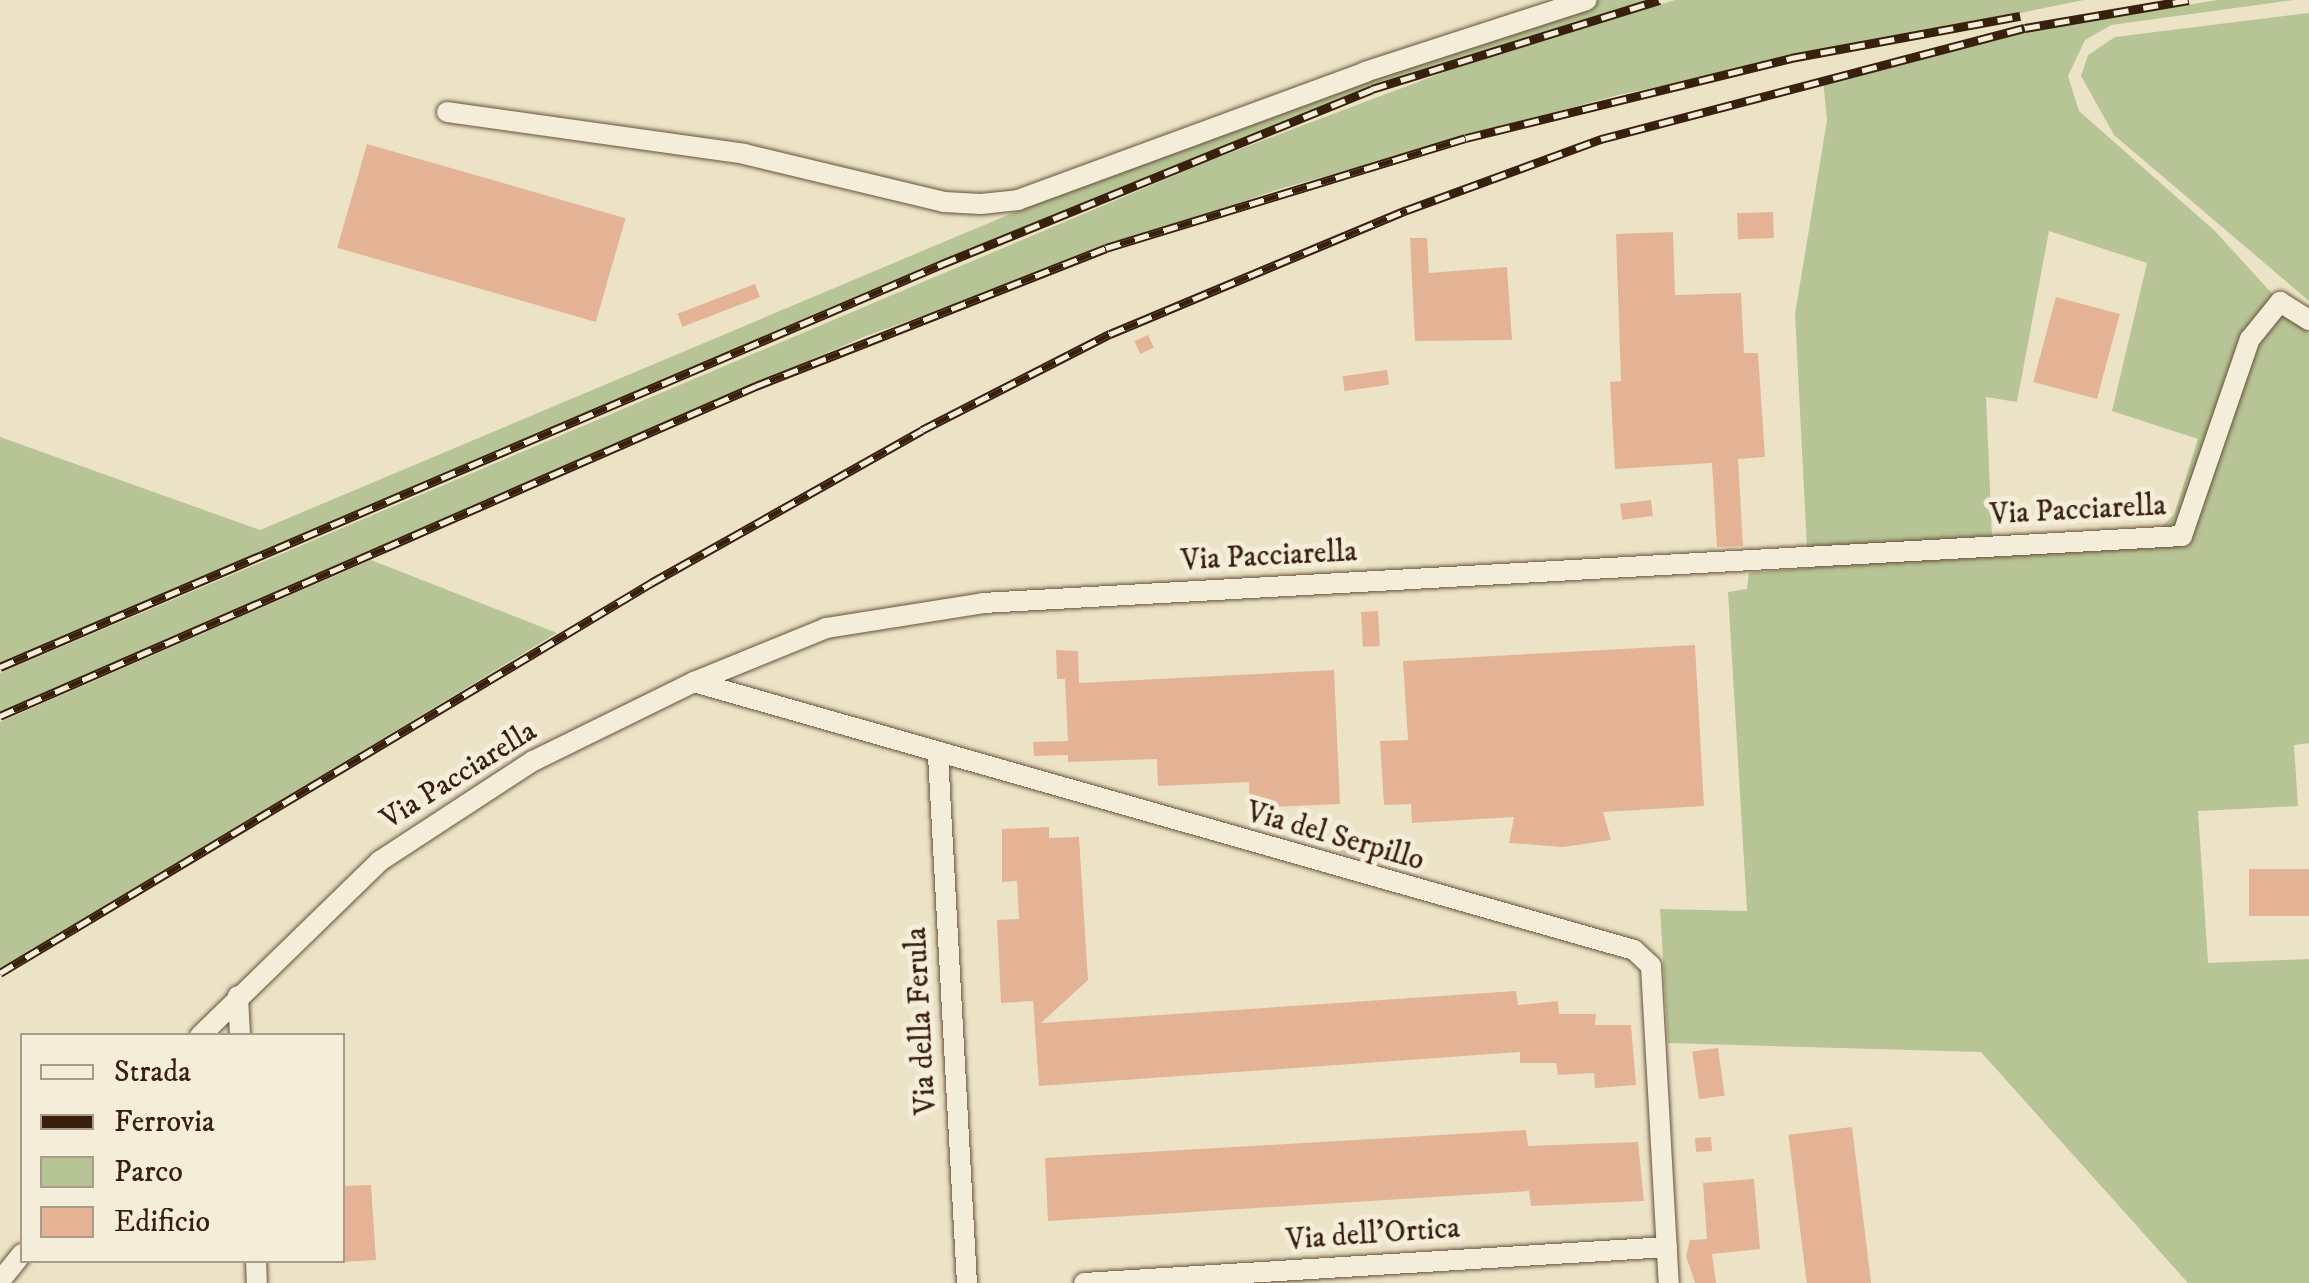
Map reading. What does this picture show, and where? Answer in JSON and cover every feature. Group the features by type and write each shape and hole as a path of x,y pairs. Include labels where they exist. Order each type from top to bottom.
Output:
{"street":[{"path":"447,112 744,154 944,202 981,204 1018,200 1366,72 1587,0"},
{"name":"Via Pacciarella","path":"203,1033 380,862 532,761 694,682 826,628 983,603 2182,536 2250,340 2280,302 2309,320"},
{"name":"Via del Serpillo","path":"694,682 938,755 1634,950 1651,966 1669,1283"},
{"name":"Via della Ferula","path":"938,755 967,1283"},
{"path":"238,996 240,1033"},
{"name":"Via dell'Ortica","path":"1084,1283 1667,1247"},
{"path":"0,1281 20,1256"}],"green space":[{"path":"1552,0 1647,0 1452,61 1203,154 0,666 0,437 260,530 1340,75"},
{"path":"1675,0 2084,0 1618,95 1276,190 866,336 0,713 0,673 1206,162 1455,68"},
{"path":"2217,0 2293,0 2111,25 2085,40 2068,76 2079,111 2215,231 2309,334 2309,743 2294,745 2298,806 2198,811 2208,963 2309,959 2309,1283 2188,1283 1981,1052 1668,1043 1660,909 1747,911 1728,592 1747,589 1749,573 1808,568 1795,314 1827,120 1823,79 2030,31","holes":["2049,231 2147,263 2112,411 2198,439 2174,515 2158,530 1992,536 1986,397 2017,402"]},
{"path":"2309,13 2309,301 2114,135 2081,76 2088,55 2115,37"},
{"path":"371,560 557,633 0,971 0,722"}],"building":[{"path":"367,144 626,218 596,322 337,248"},
{"path":"1773,212 1774,238 1738,239 1737,213"},
{"path":"1673,232 1675,295 1741,293 1744,353 1758,353 1765,457 1738,459 1743,546 1717,547 1712,463 1615,469 1610,382 1621,381 1616,234"},
{"path":"1410,238 1427,238 1429,273 1507,267 1512,340 1415,341"},
{"path":"755,284 760,297 683,327 678,314"},
{"path":"2056,297 2120,314 2097,399 2033,382"},
{"path":"1148,335 1154,348 1140,354 1134,341"},
{"path":"1387,370 1389,385 1345,391 1342,376"},
{"path":"1651,500 1653,516 1622,520 1620,504"},
{"path":"1378,611 1380,646 1363,647 1361,612"},
{"path":"1695,645 1704,806 1603,812 1611,840 1563,847 1509,843 1514,817 1412,823 1411,804 1384,805 1380,741 1408,740 1403,661"},
{"path":"1056,650 1078,651 1079,683 1334,670 1340,804 1250,808 1249,782 1158,786 1157,759 1068,762 1068,755 1034,756 1033,742 1068,741 1065,679 1057,679"},
{"path":"1049,827 1049,838 1079,837 1088,980 1041,1023 1516,991 1518,1005 1558,1001 1559,1014 1596,1014 1595,1025 1631,1025 1636,1085 1595,1088 1594,1073 1558,1075 1556,1063 1520,1063 1520,1052 1039,1086 1033,1001 1001,1003 997,920 1019,919 1017,881 1002,882 1002,829"},
{"path":"1340,839 1368,846 1368,860 1337,851"},
{"path":"2249,869 2309,869 2309,916 2249,916"},
{"path":"1718,1048 1725,1096 1699,1099 1692,1052"},
{"path":"1852,1127 1871,1283 1807,1283 1788,1135"},
{"path":"1526,1130 1528,1146 1638,1142 1644,1201 1531,1206 1529,1191 1048,1221 1045,1158"},
{"path":"1711,1137 1712,1151 1696,1152 1695,1138"},
{"path":"1754,1179 1760,1249 1712,1254 1716,1283 1695,1283 1686,1256 1690,1240 1707,1239 1703,1183"},
{"path":"371,1185 376,1260 345,1262 345,1186"}],"railway":[{"path":"0,667 942,264 1372,89 1660,0"},
{"path":"0,973 651,583 922,430 1110,334 1407,210 1601,139 2025,28 2189,0"},
{"path":"0,716 756,386 1106,248 1466,138 1791,58 2020,16"}]}
